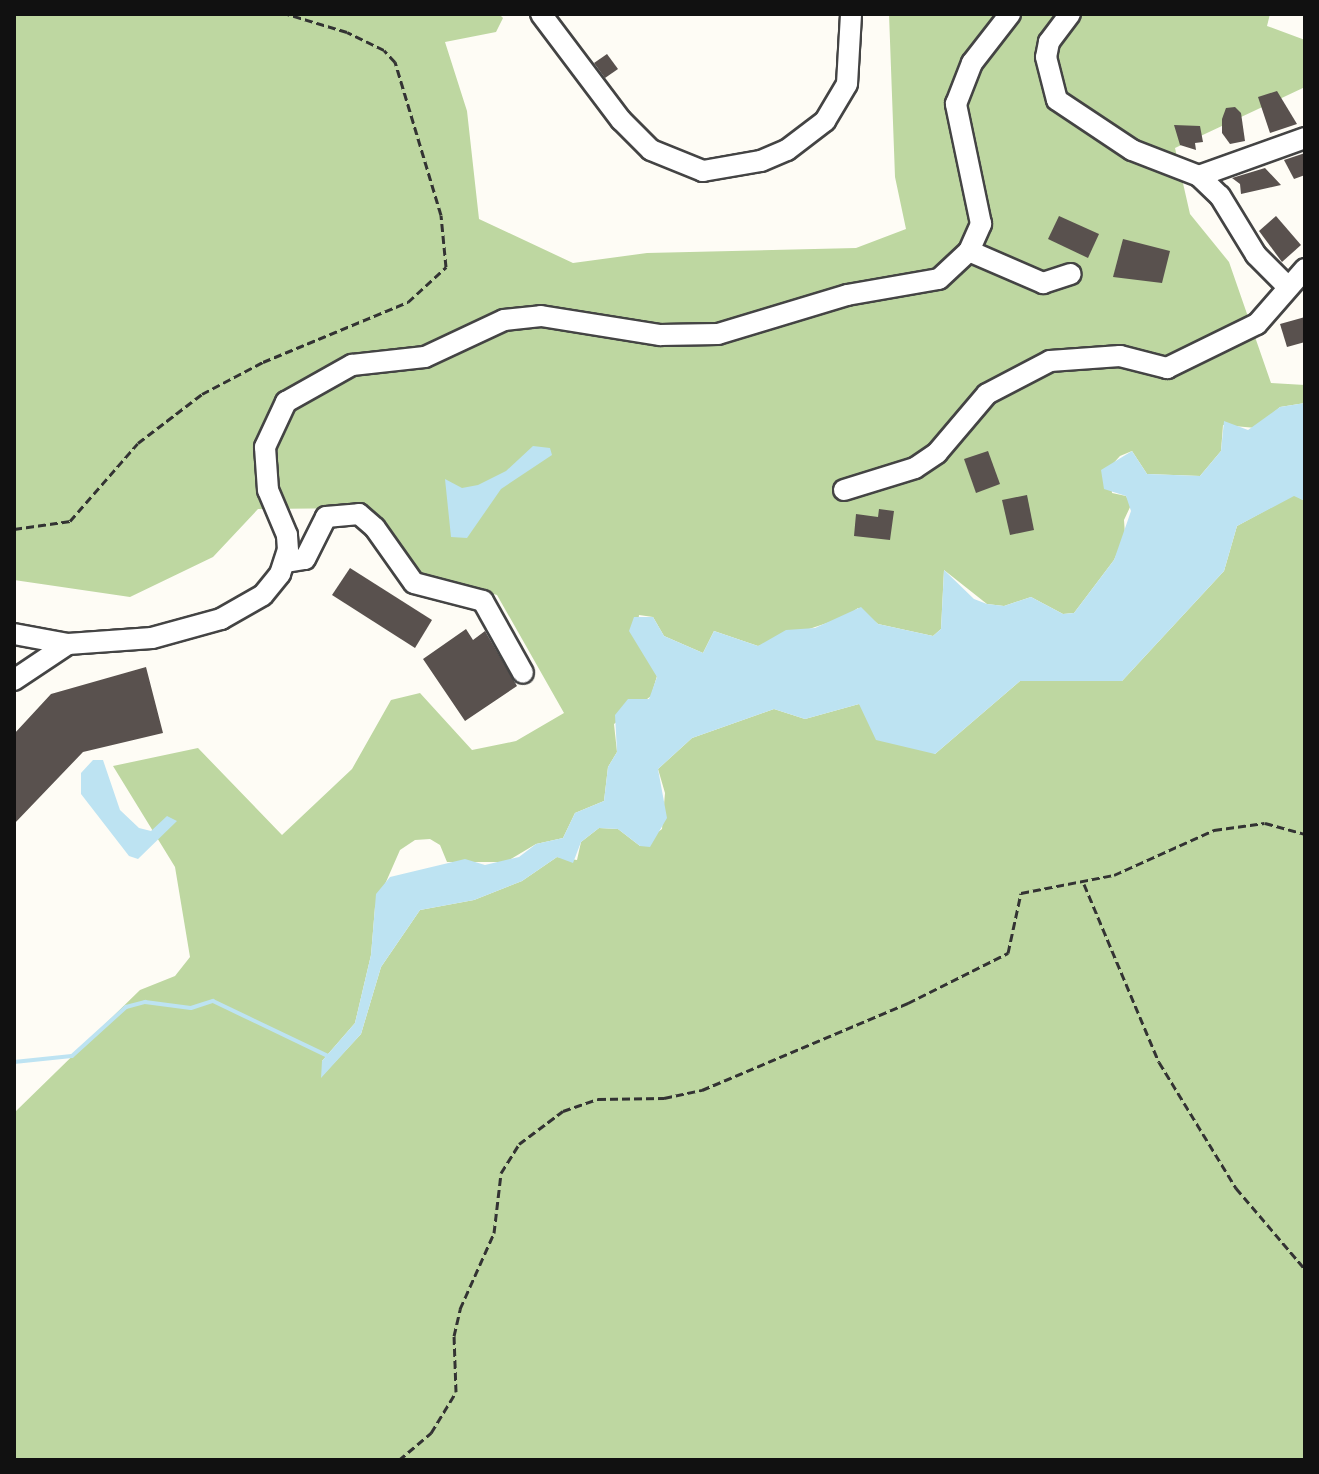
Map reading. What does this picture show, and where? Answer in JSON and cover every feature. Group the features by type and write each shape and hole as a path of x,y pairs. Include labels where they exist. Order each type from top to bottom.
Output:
{"street":[{"path":"541,14 621,120 651,150 703,171 761,161 787,150 825,121 847,84 851,14"},
{"path":"14,634 68,644 152,638 221,619 263,595 285,562 287,535 268,490 265,447 286,402 352,365 425,357 483,327 541,316 660,335 718,334 847,295 939,279 969,251 981,224 956,104 972,63 1010,14"},
{"path":"1070,14 1049,42 1046,57 1057,100 1132,150 1199,176 1220,196 1256,255 1287,286"},
{"path":"1199,176 1305,138"},
{"path":"969,251 1043,283 1071,274"},
{"path":"844,490 915,468 937,453 987,394 1012,377 1050,361 1120,356 1167,368 1257,324 1305,269"},
{"path":"285,562 305,559 326,517 359,514 375,528 414,583 483,601 523,673"},
{"path":"14,680 68,644"}],"path":[{"path":"14,529 70,521 138,443 202,394 263,362 408,302 446,267 441,215 395,62 384,50 347,32 287,14"},
{"path":"399,1460 431,1433 456,1392 454,1336 460,1309 494,1233 501,1173 519,1144 563,1111 598,1099 664,1098 702,1090 908,1003 1008,953 1021,893 1114,875 1214,830 1265,823 1305,834"},
{"path":"1083,882 1159,1062 1236,1188 1305,1269"}],"green space":[{"path":"14,14 499,14 503,18 496,32 445,42 467,111 479,219 573,263 647,253 856,248 906,229 895,177 889,14 1270,14 1267,26 1305,40 1305,87 1175,148 1190,214 1229,262 1271,383 1305,385 1305,403 1280,407 1256,428 1223,425 1221,451 1200,476 1147,474 1132,451 1120,456 1110,467 1112,493 1126,496 1131,505 1124,520 1125,535 1114,560 1074,613 1063,614 1031,597 1004,606 987,604 944,570 941,629 933,636 878,624 858,608 845,617 758,646 714,631 703,653 664,636 653,617 639,615 636,639 657,676 651,696 614,724 617,752 608,767 604,801 575,813 563,838 536,844 506,862 447,862 440,845 430,839 415,840 400,850 375,907 371,955 355,1023 322,1061 322,1076 361,1034 381,967 420,910 474,900 522,881 557,857 577,860 581,842 599,828 618,829 640,846 662,829 665,793 658,769 692,738 774,709 805,719 859,704 935,754 1020,681 1122,681 1224,571 1237,526 1294,495 1305,501 1305,1460 14,1460 14,1113 140,990 175,976 190,957 175,867 113,766 198,748 282,835 352,769 391,700 420,693 472,750 516,741 564,713 497,595 414,572 370,508 258,509 213,557 130,597 14,580"}],"water":[{"path":"1305,403 1305,501 1294,496 1237,526 1224,571 1122,681 1020,681 935,754 876,740 859,704 805,719 774,709 692,738 658,769 667,818 650,847 640,846 618,829 599,828 581,842 573,863 557,857 522,881 474,900 420,910 381,967 361,1034 321,1078 322,1061 355,1023 371,955 376,894 390,877 465,859 485,865 519,857 536,844 563,838 575,813 604,801 608,767 617,752 615,715 628,699 649,699 657,677 629,631 634,617 653,617 664,636 703,653 714,631 758,646 786,630 815,628 861,607 878,624 933,636 941,629 944,570 974,599 987,604 1004,606 1031,597 1063,614 1074,613 1114,560 1131,511 1126,496 1104,489 1101,470 1132,451 1147,474 1200,476 1221,451 1224,421 1248,430 1280,407"},
{"path":"533,446 550,448 552,455 501,489 467,538 451,537 445,479 462,488 478,485 506,471"},
{"path":"93,760 103,760 120,810 139,828 151,831 167,816 177,821 138,859 129,856 81,794 81,773"}],"building":[{"path":"607,54 618,69 605,78 594,63"},
{"path":"1277,91 1297,124 1270,133 1258,97"},
{"path":"1235,107 1241,113 1245,141 1230,144 1222,133 1222,119 1226,108"},
{"path":"1174,125 1200,126 1203,142 1195,143 1196,150 1180,145"},
{"path":"1305,153 1305,175 1294,179 1284,160"},
{"path":"1265,168 1281,185 1241,194 1240,184 1232,178"},
{"path":"1059,216 1099,234 1088,258 1048,239"},
{"path":"1276,216 1301,245 1282,262 1259,231"},
{"path":"1123,239 1170,251 1162,283 1113,277"},
{"path":"1305,317 1305,342 1287,347 1280,324"},
{"path":"988,451 1000,484 976,493 964,459"},
{"path":"1027,495 1034,530 1010,535 1002,500"},
{"path":"879,509 894,511 890,540 854,536 856,514 878,517"},
{"path":"350,568 432,620 415,648 332,595"},
{"path":"466,629 473,640 485,631 517,686 465,721 423,659"},
{"path":"146,667 163,733 83,752 14,824 14,734 51,694"}],"waterway":[{"path":"14,1062 72,1056 126,1007 145,1002 191,1008 213,1001 330,1057"}]}
